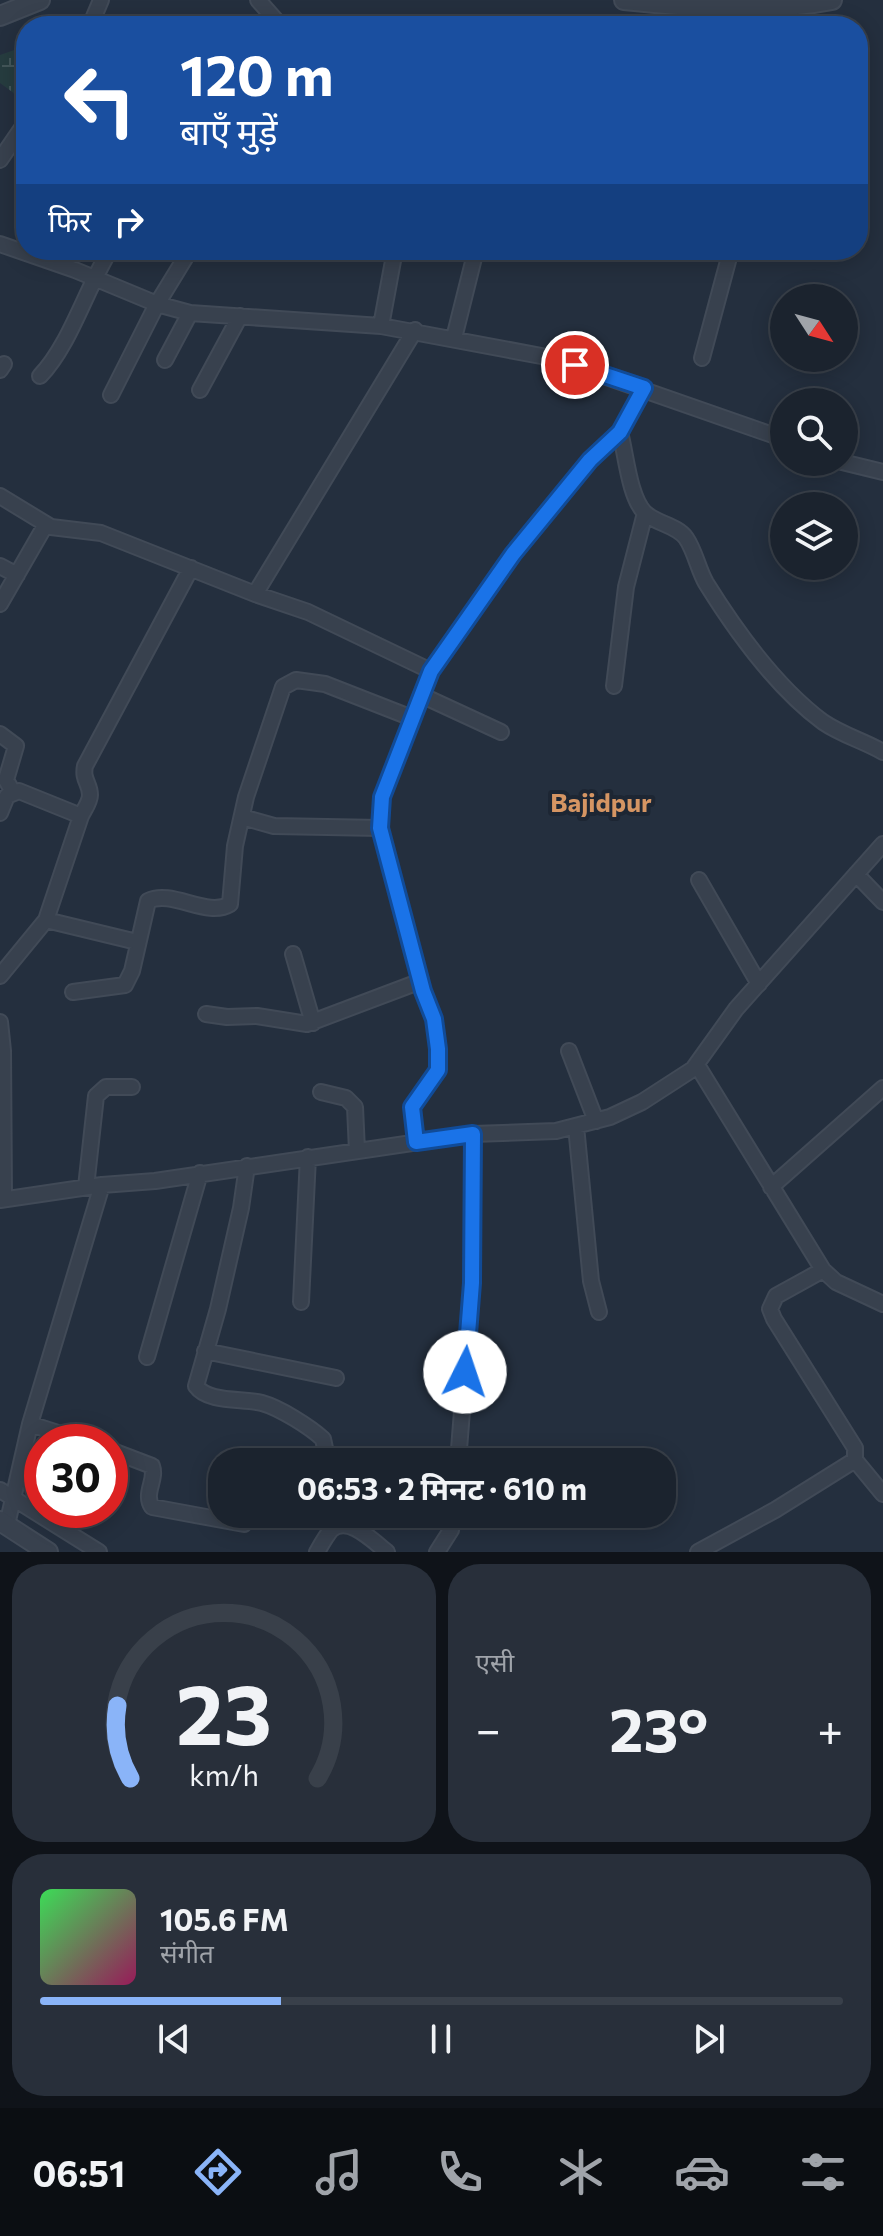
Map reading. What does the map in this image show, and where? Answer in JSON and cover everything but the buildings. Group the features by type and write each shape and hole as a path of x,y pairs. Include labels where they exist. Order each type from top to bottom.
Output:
{"street":[{"path":"0,16 40,0"},
{"path":"258,0 272,16"},
{"path":"624,0 674,5 761,7 832,0"},
{"path":"0,160 16,137"},
{"path":"52,260 157,304 190,313 415,330 552,358 770,434"},
{"path":"40,376 58,352 104,260"},
{"path":"111,395 157,304 184,260"},
{"path":"381,326 393,260"},
{"path":"454,338 474,260"},
{"path":"702,358 728,260"},
{"path":"165,360 190,313"},
{"path":"200,390 240,316"},
{"path":"255,594 415,330"},
{"path":"416,1142 412,1107 439,1065 434,1019 380,828 382,797 431,671 513,554 590,460 620,432 644,388"},
{"path":"620,432 636,497 645,513 686,538 706,582 747,643 824,723 883,752"},
{"path":"858,466 883,472"},
{"path":"0,496 46,524 101,533 308,612 431,671"},
{"path":"614,686 626,587 645,513"},
{"path":"0,604 46,524"},
{"path":"0,566 17,575"},
{"path":"0,976 46,920 90,795 84,780 85,766 191,568"},
{"path":"73,992 125,985 132,971 146,906 154,898 220,908 230,904 235,846 246,797 281,692 290,682 325,684 412,718"},
{"path":"421,695 501,732"},
{"path":"0,734 16,746 6,780 13,792"},
{"path":"0,813 7,796 19,791 81,816"},
{"path":"242,817 274,826 380,828"},
{"path":"0,1022 2,1199 155,1181 473,1134 551,1131 576,1126 642,1102 697,1065 736,1009 883,844"},
{"path":"856,874 883,902"},
{"path":"699,880 759,984"},
{"path":"46,920 137,942"},
{"path":"293,954 313,1023"},
{"path":"206,1014 257,1016 307,1024 421,981"},
{"path":"569,1051 596,1121"},
{"path":"697,1065 823,1270 836,1282 883,1304"},
{"path":"86,1187 96,1096 106,1087 132,1087"},
{"path":"771,1187 883,1088"},
{"path":"321,1092 346,1098 355,1107 357,1151"},
{"path":"576,1126 591,1281 599,1312"},
{"path":"459,1448 472,1283 473,1134"},
{"path":"301,1302 308,1157"},
{"path":"247,1166 241,1208 218,1309 196,1380 199,1390 210,1395 264,1404 278,1410 323,1439 325,1448"},
{"path":"147,1357 200,1173"},
{"path":"30,1424 102,1185"},
{"path":"823,1270 776,1296 770,1309 855,1448 855,1460 883,1494"},
{"path":"205,1351 336,1378"},
{"path":"24,1452 14,1499 3,1523 48,1552"},
{"path":"128,1457 152,1466 153,1478 148,1495 152,1507 208,1517"},
{"path":"698,1552 775,1510 855,1460"},
{"path":"0,1490 99,1552"},
{"path":"317,1552 334,1528"},
{"path":"356,1528 387,1552"},
{"path":"437,1552 451,1528"}],"green space":[{"path":"16,49 15,94 0,83 0,55"}],"district":[{"name":"Bajidpur","path":"601,801"}],"route":[{"path":"465,1372 472,1283 473,1134 416,1142 412,1107 438,1070 438,1049 434,1019 423,991 380,828 381,802 431,671 553,503 590,460 620,432 644,388 575,365"}]}
